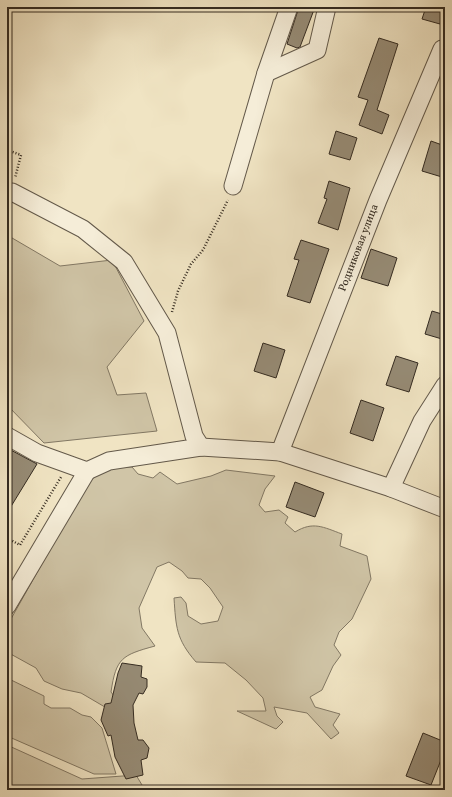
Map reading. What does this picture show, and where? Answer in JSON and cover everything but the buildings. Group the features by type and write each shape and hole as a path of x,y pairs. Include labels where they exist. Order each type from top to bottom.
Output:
{"street":[{"path":"234,186 266,73 289,7"},
{"path":"266,73 317,50 327,7"},
{"name":"Родниковая улица","path":"280,452 378,200 442,49 445,50"},
{"path":"9,192 83,229 124,262 166,333 194,436 201,448"},
{"path":"391,488 422,421 445,385"},
{"path":"7,436 37,453 87,471"},
{"path":"7,606 87,471 109,461 201,448 280,452 391,488 445,509"}],"path":[{"path":"7,150 21,155 9,192"},
{"path":"166,333 178,291 190,264 203,250 223,212 234,186"},
{"path":"7,538 20,545 68,464"}],"shaded area":[{"path":"7,235 60,266 112,260 144,321 107,367 117,395 146,393 157,431 44,443 7,405"},
{"path":"111,467 132,467 138,474 153,478 160,472 177,484 211,476 226,470 275,476 265,489 259,505 265,512 279,510 288,517 285,523 295,532 307,527 318,526 342,534 340,546 367,556 371,579 352,619 339,632 334,645 341,655 333,666 322,690 310,697 315,707 340,714 333,725 339,733 331,739 307,713 274,707 277,716 283,722 276,729 237,711 266,711 263,698 246,680 225,663 196,662 184,646 178,632 175,617 174,598 181,597 186,603 188,616 201,624 218,621 223,607 210,588 201,579 188,578 182,571 169,562 157,567 139,608 142,628 155,646 135,652 122,660 118,665 111,692 117,700 110,710 81,693 62,689 44,681 36,668 7,652 7,626 89,480"},
{"path":"7,678 44,696 44,704 51,708 70,708 82,715 91,717 102,728 116,774 94,774 7,736"},
{"path":"7,745 82,779 136,775 145,790 7,790"}]}
